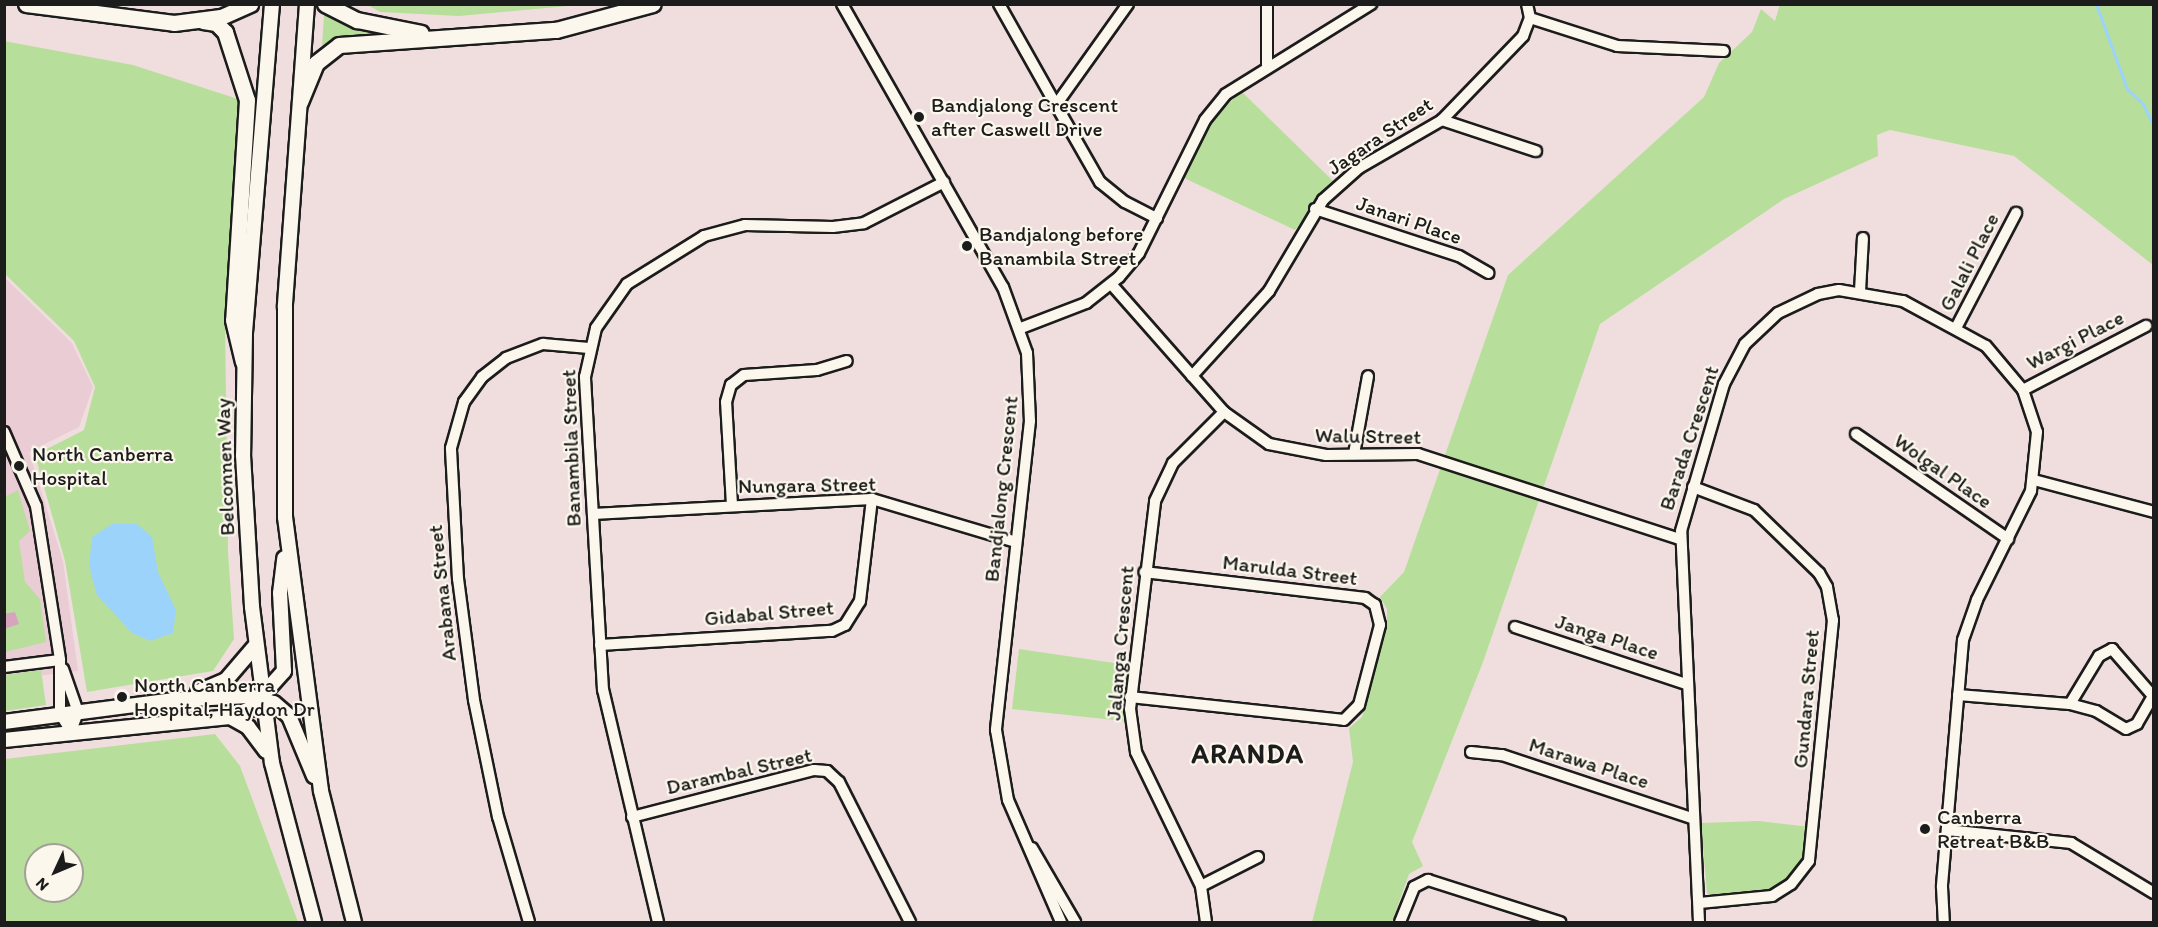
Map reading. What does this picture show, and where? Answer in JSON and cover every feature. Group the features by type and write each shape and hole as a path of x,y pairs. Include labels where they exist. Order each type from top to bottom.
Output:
{"highway":[{"path":"26,4 167,23 203,21 216,23 225,32 247,100 233,320 243,362"},
{"path":"203,21 223,4"},
{"path":"203,21 250,4"},
{"path":"325,4 349,18 436,35"},
{"path":"349,4 363,18 381,25"},
{"path":"300,102 313,67 332,48 436,35 556,30 653,4"}],"main road":[{"name":"Belconnen Way","path":"272,4 243,362 243,455 256,645 272,763 314,922"},
{"path":"307,4 285,307 287,538 321,791 354,922"},
{"path":"4,740 71,731 230,717 263,700 280,682 286,660 280,593 287,538"},
{"path":"173,700 215,687 256,645"},
{"path":"4,722 173,700 244,695 263,700 289,716 321,791"},
{"path":"230,717 259,738 272,763"}],"street":[{"name":"Bandjalong Crescent","path":"842,4 944,182 1021,328 1031,393 996,730 1001,773 1026,840 1061,922"},
{"path":"999,4 1100,182 1125,202 1157,218"},
{"path":"1056,105 1128,4"},
{"path":"1267,4 1267,65"},
{"path":"1021,328 1067,312 1112,285 1139,253 1212,111 1243,80 1371,4"},
{"path":"1527,4 1530,18 1636,49 1724,51"},
{"name":"Jagara Street","path":"1192,376 1269,291 1316,209 1359,168 1442,120 1523,36 1530,18"},
{"path":"1442,120 1536,151"},
{"name":"Banambila Street","path":"658,922 607,719 600,645 585,377 589,348 606,309 627,284 704,236 745,225 833,227 864,223 944,182"},
{"name":"Janari Place","path":"1316,209 1459,256 1488,273"},
{"name":"Galali Place","path":"1956,328 2016,213"},
{"path":"1860,291 1863,238"},
{"name":"Walu Street","path":"1112,285 1224,412 1249,434 1280,448 1354,454 1406,453 1440,459 1680,539"},
{"name":"Barada Crescent","path":"1699,922 1700,903 1686,684 1680,539 1693,487 1724,384 1745,344 1769,320 1797,301 1818,294 1860,291 1903,301 1956,328 1994,353 2023,390 2037,432 2034,480 1968,620 1958,695 1947,830 1944,922"},
{"name":"Wargi Place","path":"2023,390 2146,326"},
{"name":"Arabana Street","path":"529,922 498,817 473,691 458,579 451,448 464,402 482,377 506,358 543,344 589,348"},
{"path":"732,505 726,402 731,385 751,374 817,370 847,361"},
{"path":"1354,454 1368,376"},
{"name":"Jalanga Crescent","path":"1206,922 1201,886 1136,752 1130,697 1153,512 1162,482 1187,446 1224,412"},
{"path":"4,432 36,506 60,660 60,714 71,731"},
{"name":"Wolgal Place","path":"1856,434 2008,539"},
{"path":"2034,480 2154,512"},
{"name":"Gundara Street","path":"1693,487 1754,510 1818,573 1827,587 1833,620 1809,861 1791,884 1772,896 1700,903"},
{"name":"Nungara Street","path":"593,514 732,505 872,500 1016,542"},
{"name":"Gidabal Street","path":"600,645 823,632 845,625 860,601 872,500"},
{"name":"Marulda Street","path":"1130,697 1344,720 1359,705 1380,625 1375,605 1365,598 1145,572"},
{"name":"Janga Place","path":"1515,627 1686,684"},
{"path":"1958,695 2070,704 2096,711 2126,729 2137,724 2152,696 2112,650 2099,656 2070,704"},
{"path":"4,667 60,660"},
{"path":"60,660 78,712 71,731"},
{"name":"Marawa Place","path":"1470,752 1502,755 1694,819"},
{"name":"Darambal Street","path":"632,817 814,770 827,771 839,782 910,922"},
{"path":"1947,830 2071,843 2154,893"},
{"name":"Bandjalong Crescent","path":"1026,840 1075,922"},
{"path":"1201,886 1258,857"},
{"path":"1400,922 1414,887 1428,880 1560,922"}],"shaded area":[{"name":"North Canberra Hospital","path":"4,277 72,343 93,387 79,427 29,452 63,561 78,671 5,680"}],"green space":[{"path":"1780,4 2153,5 2153,265 2014,156 1890,130 1877,135 1878,156 1784,199 1600,324 1483,662 1412,842 1423,866 1409,874 1392,922 1312,922 1353,762 1349,728 1362,717 1387,620 1387,609 1380,597 1404,572 1508,275 1704,97 1719,63 1752,32 1761,9 1775,21"},
{"path":"368,5 579,5 459,16 380,12"},
{"path":"324,14 383,33 383,36 333,42 322,47"},
{"path":"4,41 133,65 241,100 225,320 228,552 234,639 213,671 87,692 65,561 35,455 84,430 95,387 74,341 5,274"},
{"path":"1241,91 1333,181 1295,230 1184,178 1213,120"},
{"path":"18,490 30,531 19,541 25,582 40,599 46,642 5,652 4,497"},
{"path":"1019,649 1128,665 1123,721 1012,709"},
{"path":"41,670 46,705 5,711 5,675"},
{"path":"215,734 240,766 298,922 5,922 5,759"},
{"path":"1759,821 1810,827 1804,859 1787,881 1765,893 1713,897 1707,893 1701,823"}],"water":[{"path":"112,524 137,524 152,537 158,572 176,610 173,633 150,641 132,633 97,595 89,566 92,537"}],"building":[{"path":"15,612 19,624 4,629 4,614"}],"waterway":[{"path":"2096,4 2127,89 2143,104 2154,128"}],"place":[{"name":"Bandjalong Crescent after Caswell Drive","path":"919,117"},
{"name":"Bandjalong before Banambila Street","path":"967,246"},
{"name":"North Canberra Hospital","path":"19,466"},
{"name":"North Canberra Hospital, Haydon Dr","path":"122,697"},
{"name":"Canberra Retreat B&B","path":"1925,829"}],"district":[{"name":"ARANDA","path":"1248,754"}]}
